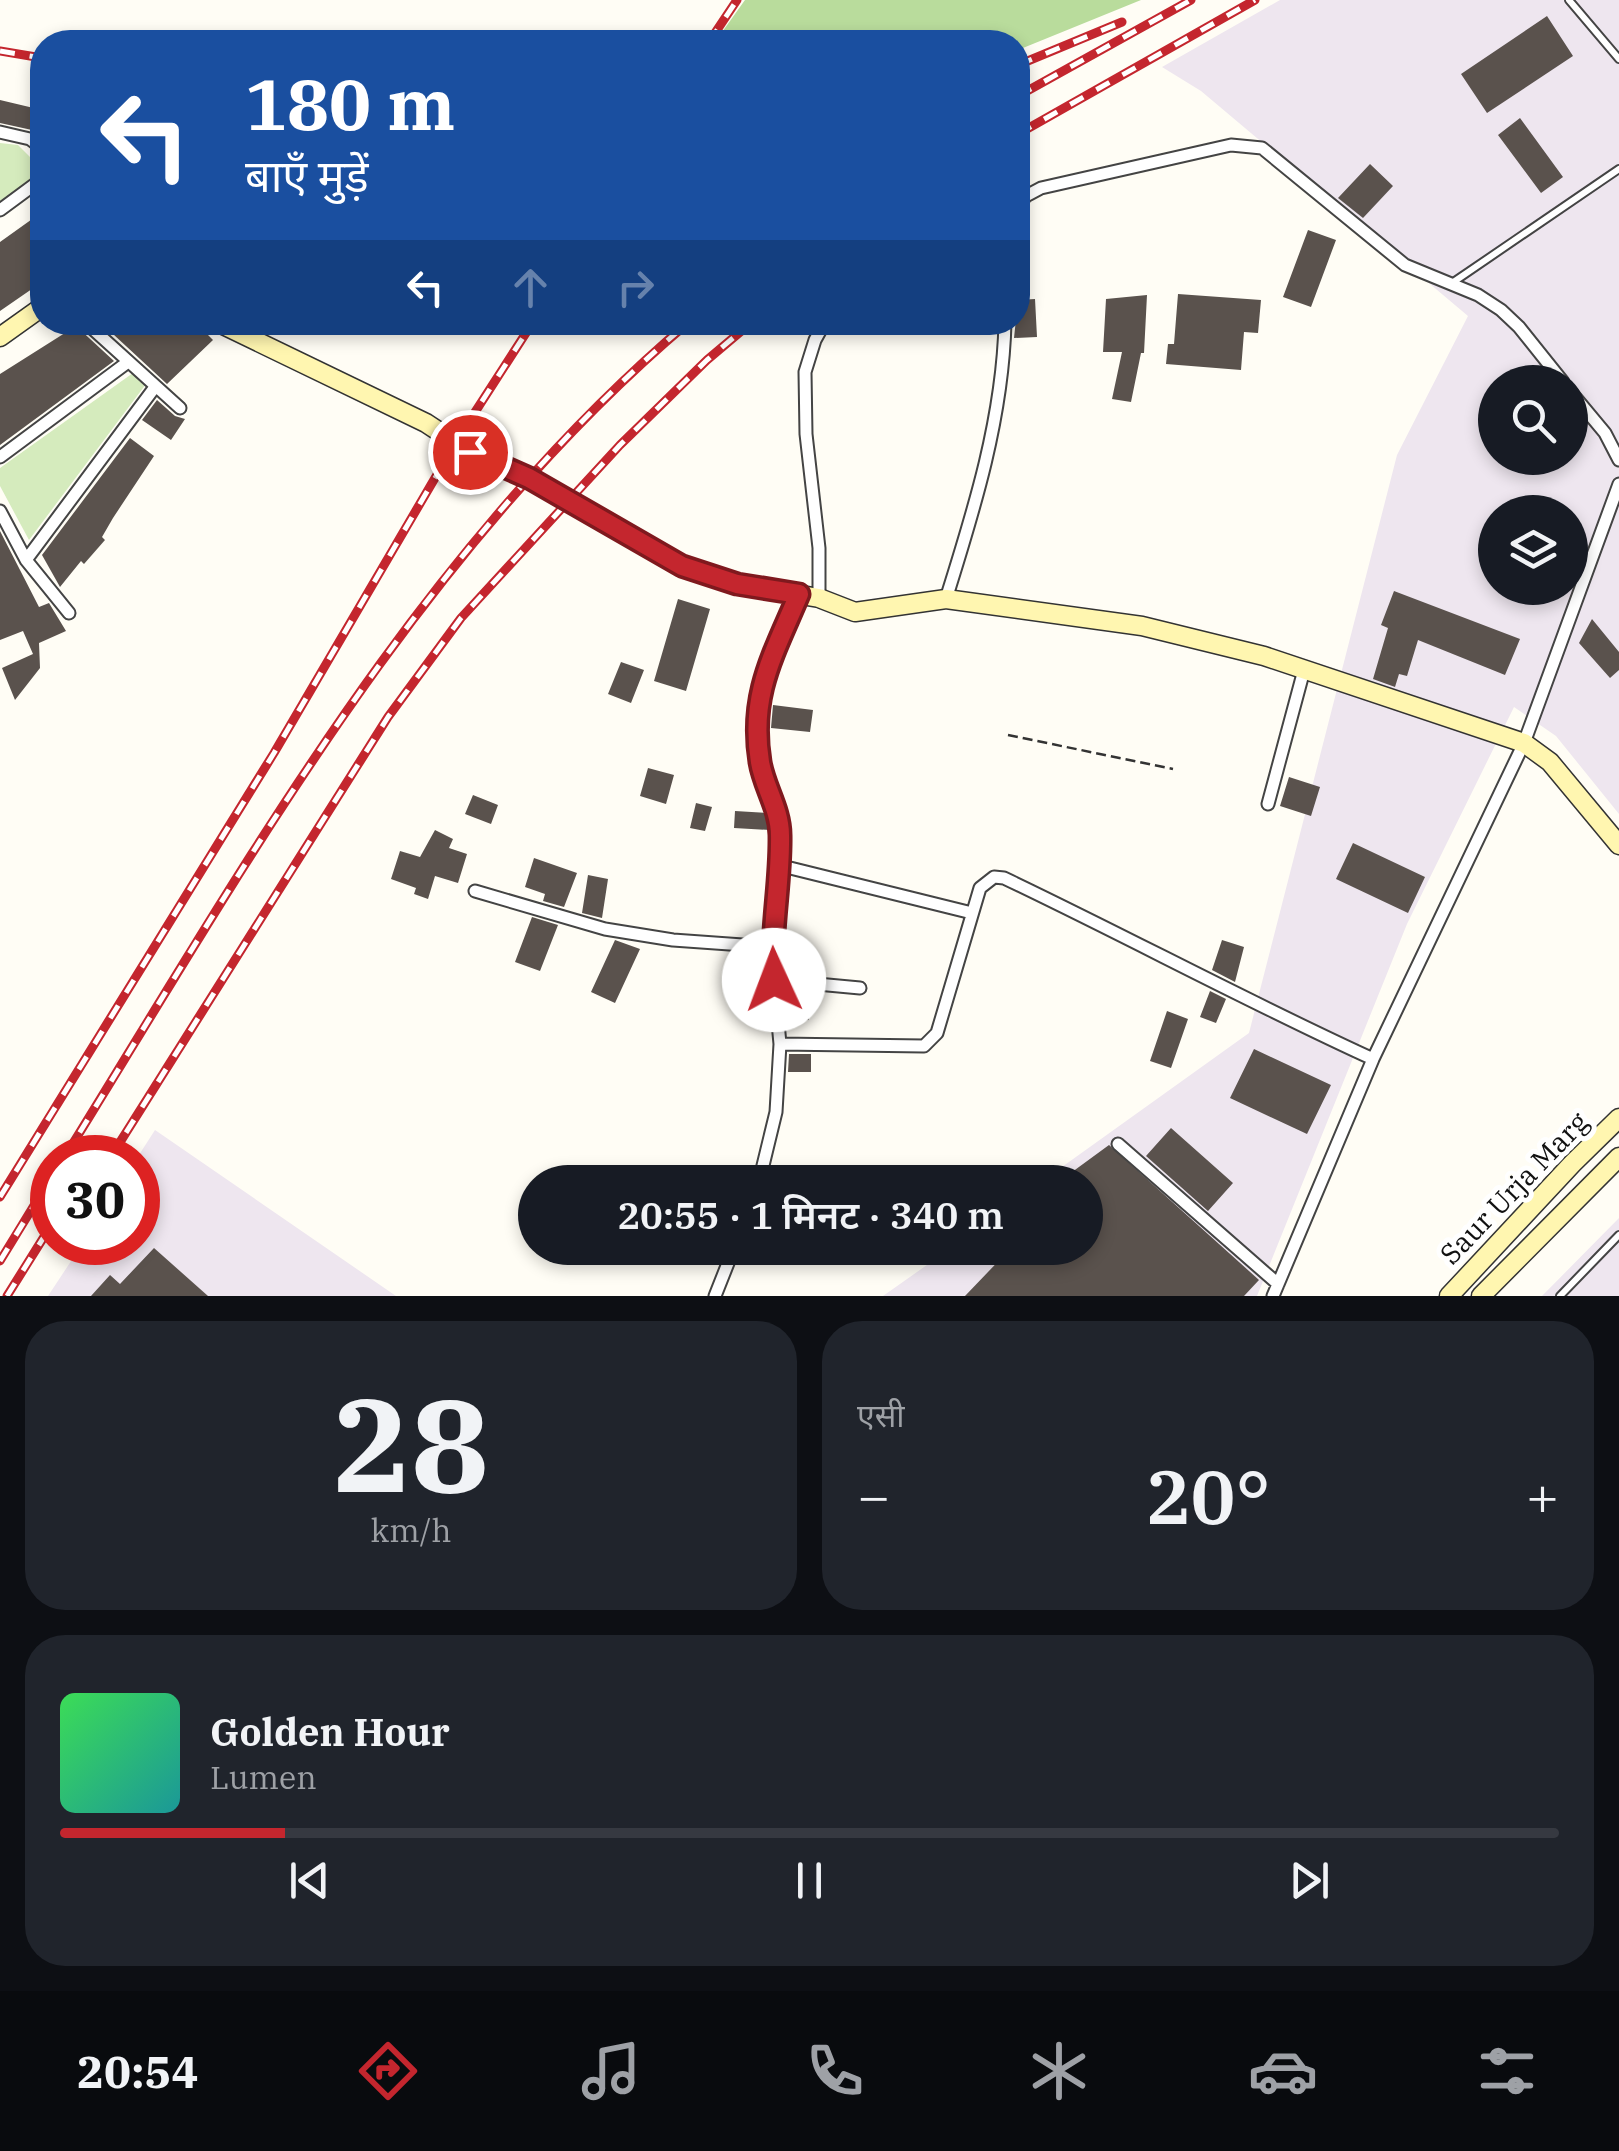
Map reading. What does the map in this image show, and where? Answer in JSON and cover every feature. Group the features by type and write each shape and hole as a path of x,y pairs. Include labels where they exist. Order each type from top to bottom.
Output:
{"street":[{"path":"0,132 30,139"},
{"path":"1030,194 1041,188 1244,144 1262,148 1405,265 1452,283 1501,310 1548,365"},
{"path":"0,210 30,188"},
{"path":"0,337 30,316"},
{"path":"99,335 180,408"},
{"path":"244,335 426,422 470,452 529,478 682,566 737,584 819,598 855,612 946,599 1142,626 1215,643 1524,743 1550,762 1619,845"},
{"path":"819,335 805,372 819,598"},
{"path":"946,599 991,436 1003,335"},
{"path":"0,457 128,362"},
{"path":"26,560 154,387"},
{"path":"1588,413 1605,433 1619,468"},
{"path":"1118,1144 1276,1290 1373,1059 1524,743 1619,484"},
{"path":"0,511 26,560 68,613"},
{"path":"763,1165 774,1124 780,1044 771,947 780,824 760,763 758,698 799,594"},
{"path":"1268,804 1304,670"},
{"path":"778,865 972,912"},
{"path":"780,1044 924,1046 937,1033 980,888 985,882 1004,878 1274,1014 1373,1059"},
{"path":"474,890 605,928 673,940 771,947"},
{"path":"774,980 860,988"},
{"name":"Saur Urja Marg","path":"1449,1296 1619,1118"},
{"name":"Saur Urja Marg","path":"1482,1296 1619,1157"},
{"path":"715,1296 727,1265"}],"lane":[{"path":"1569,0 1619,59"},
{"path":"1452,283 1619,169"},
{"path":"1560,1296 1619,1235"}],"path":[{"path":"1008,735 1173,769"}],"shaded area":[{"path":"1280,0 1619,0 1619,814 1556,736 1514,707 1407,924 1257,1296 883,1296 927,1265 1103,1265 1103,1165 1065,1165 1249,1033 1397,455 1468,316 1201,91 1162,67"},
{"path":"155,1130 396,1296 48,1296 68,1265 160,1265 160,1135 152,1135"},
{"path":"1619,1218 1619,1296 1542,1296"}],"green space":[{"path":"745,0 1141,0 1030,45 1030,30 724,30"},
{"path":"0,143 18,145 30,157 30,179 0,204"},
{"path":"133,373 146,384 29,540 0,486 0,468"}],"building":[{"path":"1547,16 1573,56 1487,113 1461,74"},
{"path":"0,100 30,107 30,130 0,123"},
{"path":"1520,118 1563,177 1541,193 1498,135"},
{"path":"1370,164 1393,186 1363,218 1338,198"},
{"path":"30,221 30,290 0,311 0,242"},
{"path":"1308,230 1336,240 1311,307 1283,297"},
{"path":"1178,294 1261,300 1258,333 1244,332 1241,370 1166,364 1168,344 1174,344"},
{"path":"1147,295 1144,353 1131,402 1112,399 1122,352 1103,352 1106,299"},
{"path":"1030,299 1035,299 1037,337 1014,338 1030,335"},
{"path":"62,335 86,335 114,361 0,445 0,374"},
{"path":"114,335 208,335 213,340 167,384"},
{"path":"157,400 175,416 185,419 171,440 142,420"},
{"path":"130,438 154,456 113,518 102,537 105,540 60,587 42,555"},
{"path":"0,531 39,607 49,603 66,631 39,643 40,668 15,700 2,668 33,654 23,631 0,640"},
{"path":"1394,591 1520,639 1505,675 1418,640 1407,676 1399,674 1395,687 1373,679 1388,628 1381,625"},
{"path":"678,599 710,609 686,691 654,681"},
{"path":"1592,619 1619,652 1619,670 1610,678 1579,643"},
{"path":"621,662 644,670 631,703 608,694"},
{"path":"773,705 813,710 810,732 771,728"},
{"path":"648,768 674,775 666,804 640,796"},
{"path":"1289,777 1320,787 1311,816 1280,806"},
{"path":"473,795 498,805 491,824 465,814"},
{"path":"696,803 712,807 705,831 690,828"},
{"path":"735,811 767,813 770,830 734,828"},
{"path":"435,830 453,839 449,848 467,854 458,883 435,876 428,899 414,894 416,888 391,879 400,851 420,857"},
{"path":"1353,843 1425,877 1408,913 1336,879"},
{"path":"534,858 577,873 564,907 543,901 545,894 525,887"},
{"path":"588,875 608,879 602,918 582,913"},
{"path":"532,917 558,925 540,971 515,962"},
{"path":"615,940 640,949 615,1003 591,992"},
{"path":"1222,940 1244,947 1235,982 1212,970"},
{"path":"784,990 807,992 809,1020 787,1022"},
{"path":"1210,991 1226,999 1216,1023 1200,1017"},
{"path":"1167,1011 1188,1019 1171,1068 1150,1061"},
{"path":"1254,1049 1331,1085 1307,1134 1230,1098"},
{"path":"789,1054 811,1054 811,1072 788,1072"},
{"path":"1171,1128 1233,1183 1208,1211 1146,1156"},
{"path":"1109,1145 1259,1280 1244,1296 965,1296 995,1265 1103,1265 1103,1165 1082,1165"},
{"path":"160,1253 208,1296 91,1296 110,1275 120,1284 138,1265 160,1265"}],"railway":[{"path":"717,30 737,0"},
{"path":"1030,89 1191,0"},
{"path":"1030,127 1255,0"},
{"path":"1030,60 1122,22"},
{"path":"0,51 30,56"},
{"path":"0,1197 274,753 459,437 525,335"},
{"path":"78,1135 271,824 421,608 504,507 593,411 675,335"},
{"path":"124,1135 388,717 461,618 620,445 737,335"},
{"path":"0,1261 30,1212"},
{"path":"7,1296 30,1259"}],"route":[{"path":"470,452 529,478 682,566 737,584 799,594 758,698 757,742 762,775 780,824 771,947 774,980"}]}
